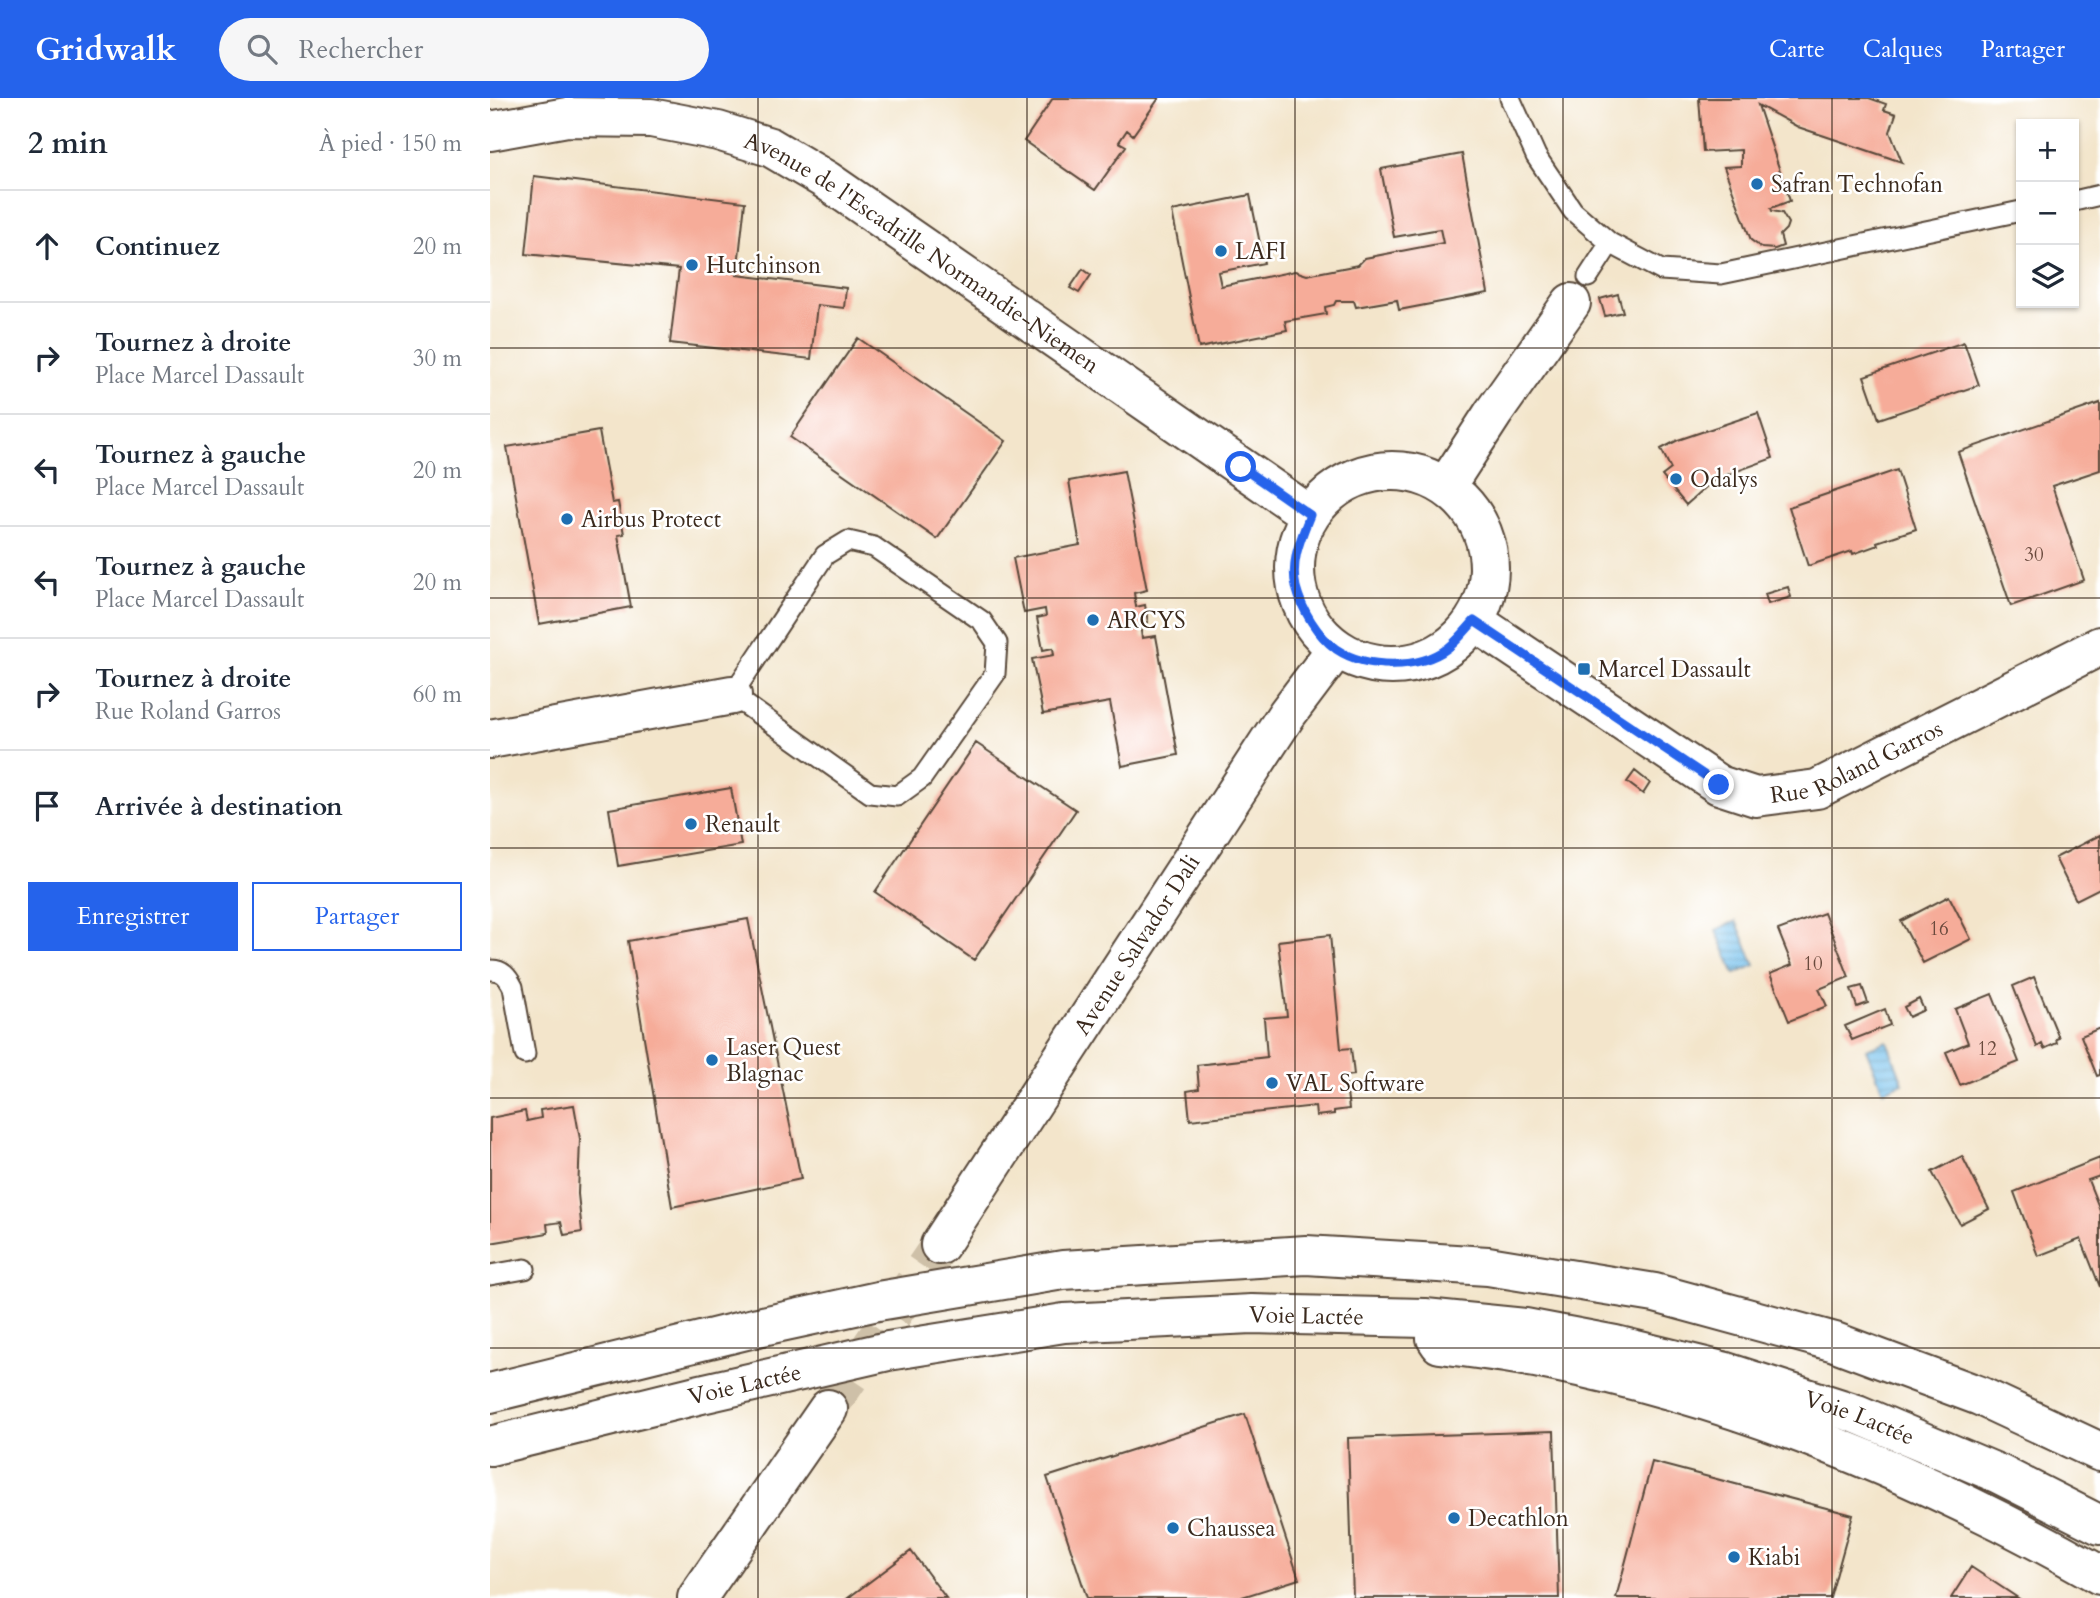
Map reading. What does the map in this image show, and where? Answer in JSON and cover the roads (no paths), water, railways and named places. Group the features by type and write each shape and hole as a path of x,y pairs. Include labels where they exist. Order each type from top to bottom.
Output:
{"main road":[{"name":"Avenue de l'Escadrille Normandie-Niemen","path":"490,131 567,117 651,118 718,131 771,148 826,180 1310,515"},
{"path":"1447,486 1494,412 1580,290"},
{"path":"1374,472 1411,472 1447,486 1466,503 1480,525 1488,550 1490,575 1485,599 1474,621 1447,649 1411,664 1372,663 1336,649 1310,621 1296,586 1296,549 1310,515 1337,487 1374,472"},
{"name":"Rue Roland Garros","path":"1474,621 1719,785 1756,797 1817,789 2100,646"},
{"name":"Avenue Salvador Dali","path":"940,1245 1273,736 1336,649"},
{"path":"490,738 732,695"},
{"path":"490,1393 771,1324 878,1301 1063,1270 1306,1255 1488,1266 1656,1293 1835,1342 1980,1396 2100,1452"},
{"name":"Voie Lactée","path":"490,1446 888,1351 1064,1323 1252,1314 1425,1318 1525,1328 1615,1345 1726,1372 1857,1414 1999,1474 2100,1525"},
{"path":"1425,1318 1440,1344 1549,1361 1663,1388 1804,1433 1916,1480 2100,1575"},
{"path":"697,1598 828,1409"}],"lane":[{"path":"1510,98 1536,156 1573,211 1610,243 1661,270 1721,274 2016,212"},
{"path":"2079,200 2100,195"},
{"path":"1580,290 1610,243"},
{"path":"848,541 874,547 982,621 997,643 995,674 922,778 897,796 870,793 732,695 825,555 848,541"},
{"path":"490,970 497,970 508,977 513,987 525,1054"},
{"path":"490,1275 525,1269"}],"water":[{"path":"1736,921 1755,965 1735,974 1716,930"},
{"path":"1887,1041 1903,1083 1883,1091 1866,1049"}],"tunnel":[{"path":"828,1409 940,1245"}],"place":[{"name":"Safran Technofan","path":"1757,184"},
{"name":"LAFI","path":"1221,251"},
{"name":"Hutchinson","path":"692,265"},
{"name":"Odalys","path":"1676,479"},
{"name":"Airbus Protect","path":"567,519"},
{"name":"ARCYS","path":"1093,620"},
{"name":"Marcel Dassault","path":"1584,669"},
{"name":"Renault","path":"691,824"},
{"name":"Laser Quest Blagnac","path":"712,1060"},
{"name":"VAL Software","path":"1272,1083"},
{"name":"Decathlon","path":"1454,1518"},
{"name":"Chaussea","path":"1173,1528"},
{"name":"Kiabi","path":"1734,1557"}]}
